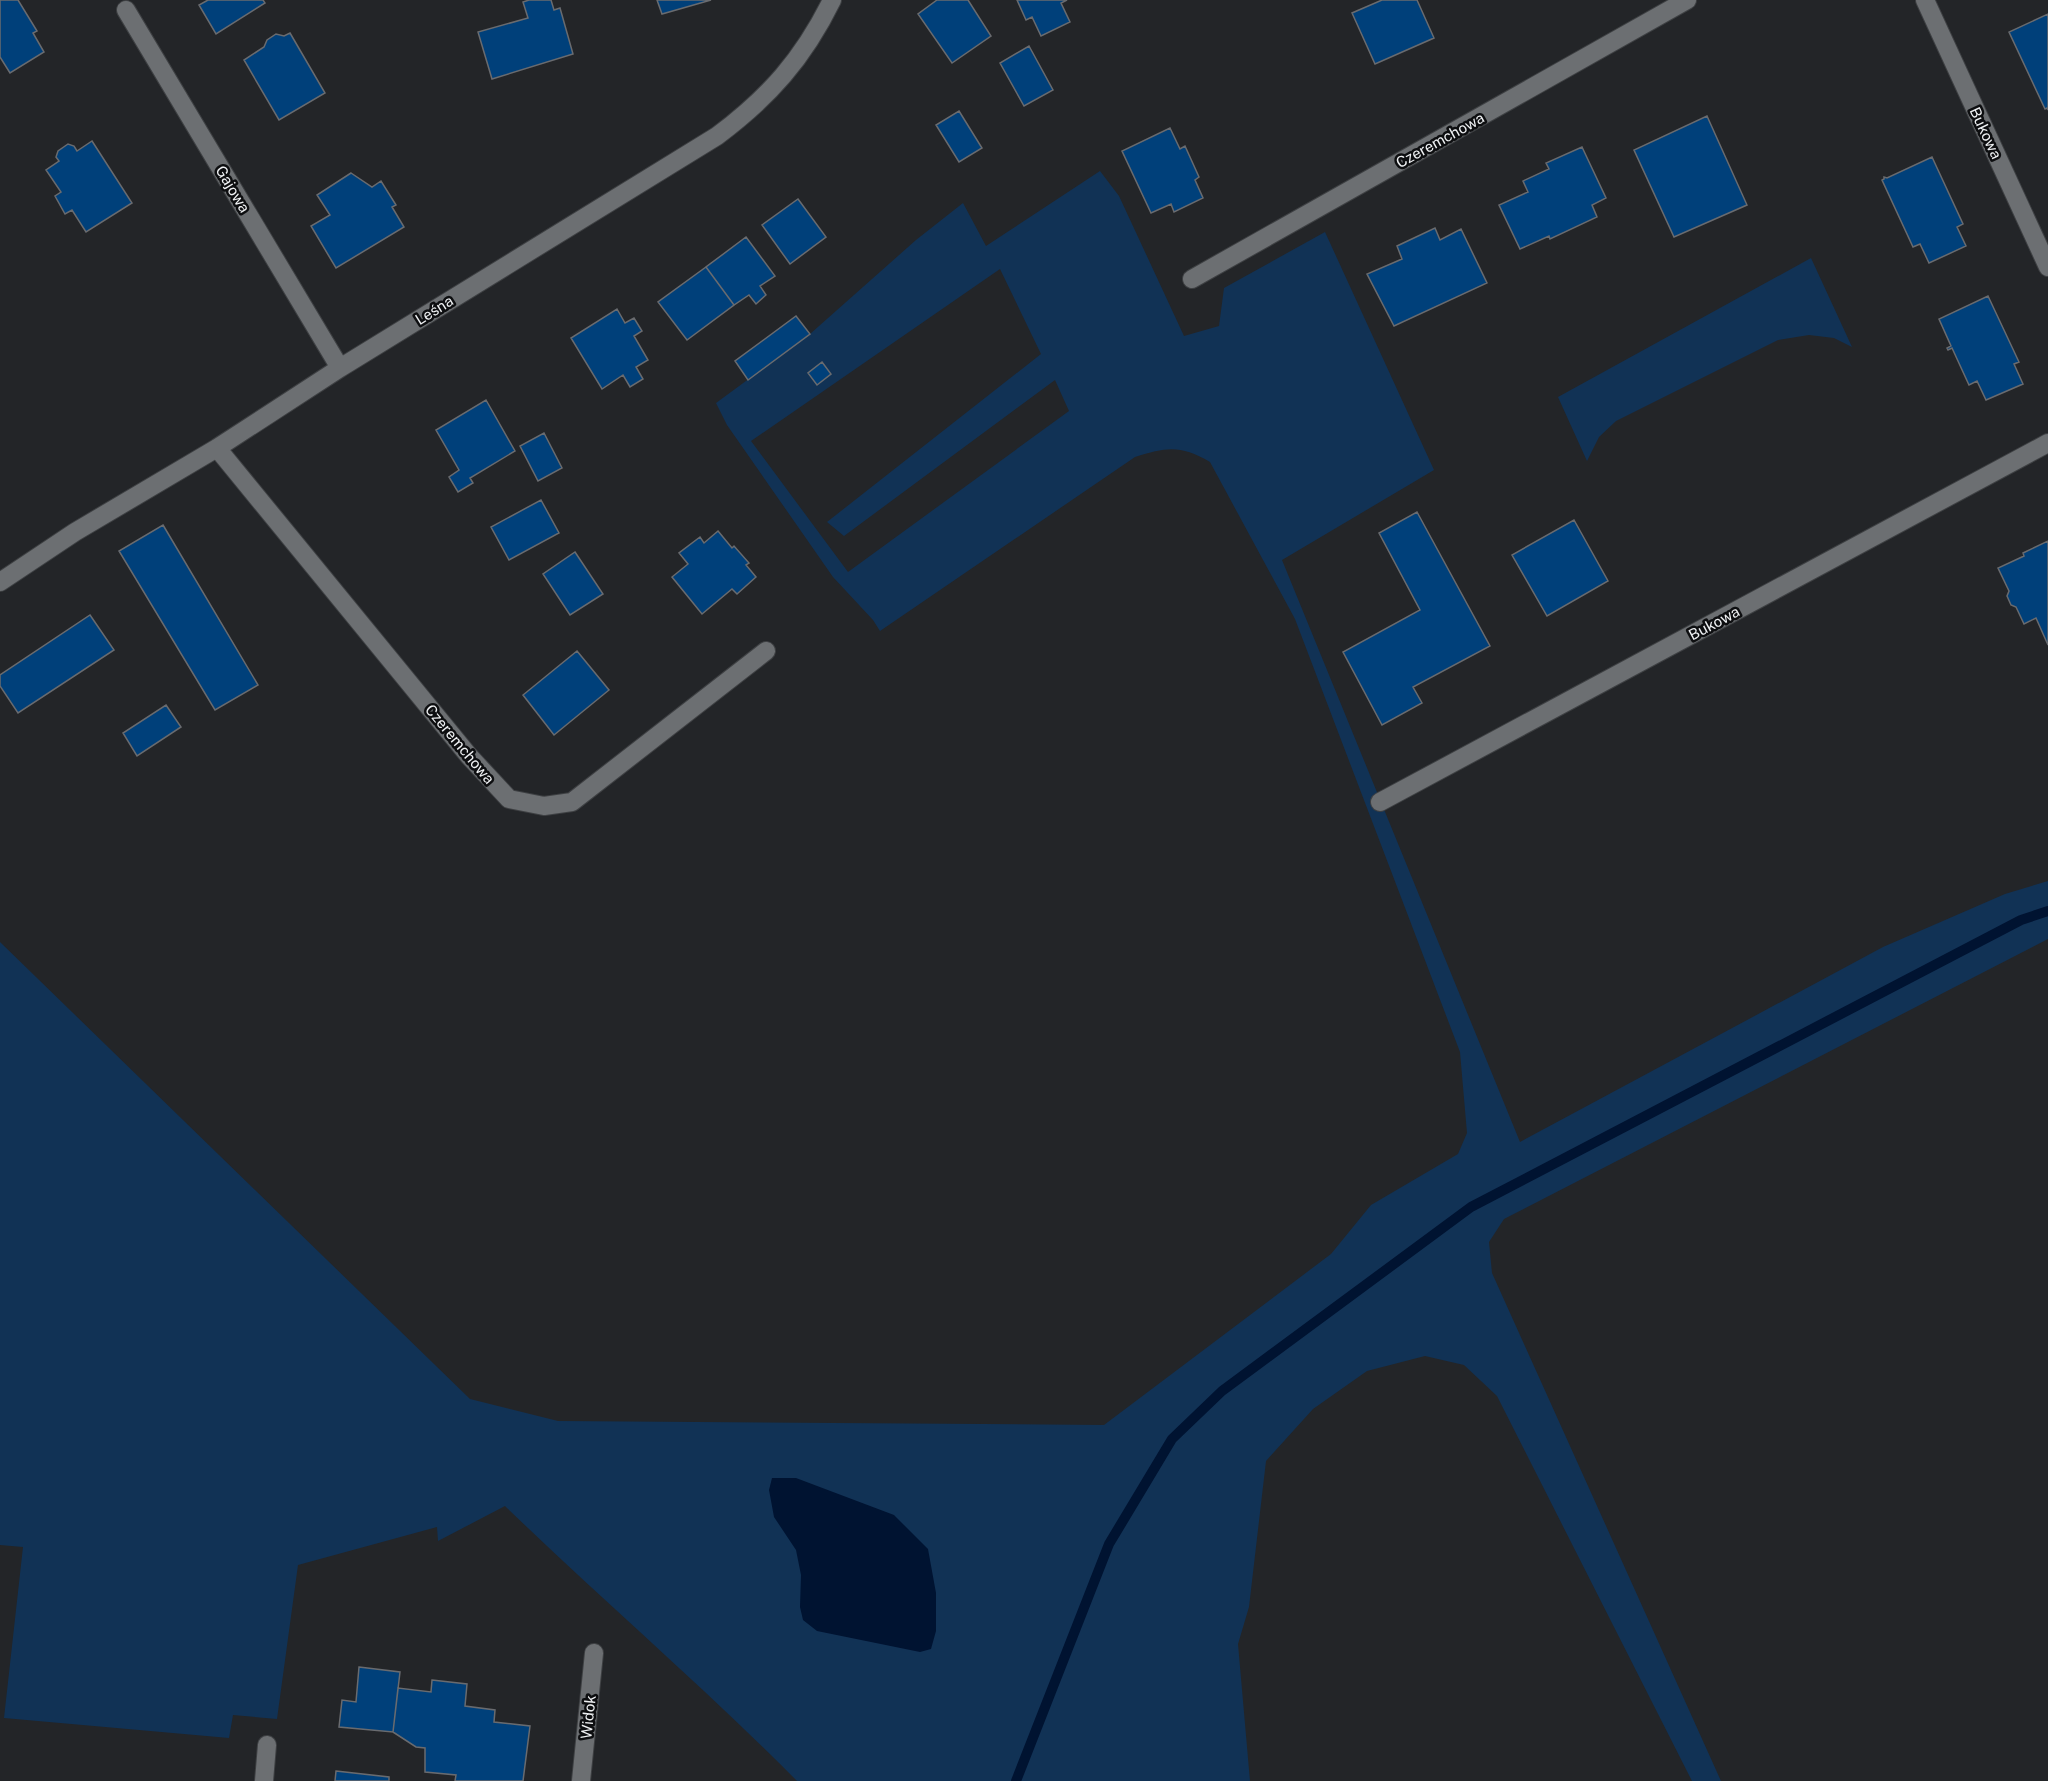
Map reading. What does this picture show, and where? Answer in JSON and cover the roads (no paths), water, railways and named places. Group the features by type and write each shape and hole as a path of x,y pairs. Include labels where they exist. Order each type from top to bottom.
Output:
{"street":[{"name":"Leśna","path":"0,582 75,531 217,448 340,368 717,136 742,118 769,93 799,59 819,28 832,0"},
{"name":"Czeremchowa","path":"1192,279 1687,0"},
{"name":"Bukowa","path":"1925,0 2048,267"},
{"name":"Gajowa","path":"126,10 340,368"},
{"name":"Bukowa","path":"1380,802 2048,443"},
{"name":"Czeremchowa","path":"217,448 462,747 509,799 544,806 572,802 766,651"},
{"name":"Widok","path":"581,1781 594,1653"},
{"path":"264,1781 267,1745"}],"waterway":[{"path":"1016,1781 1109,1544 1172,1439 1222,1391 1471,1207 2021,920 2048,911"}]}
